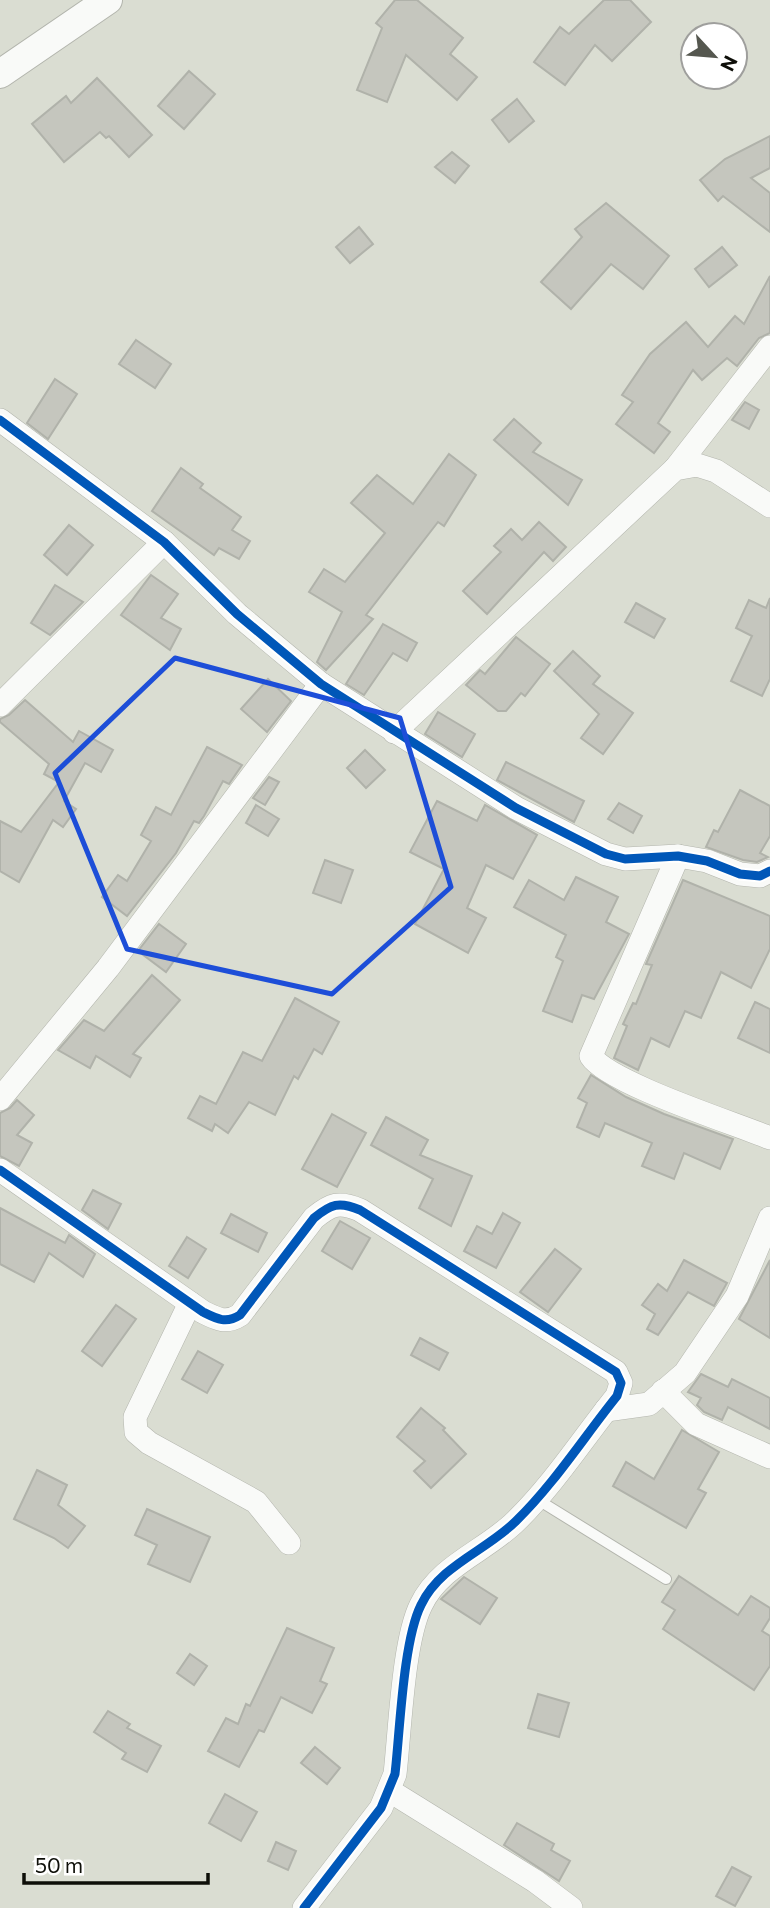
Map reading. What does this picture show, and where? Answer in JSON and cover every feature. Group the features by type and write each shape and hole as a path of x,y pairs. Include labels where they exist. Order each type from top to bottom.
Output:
{"street":[{"path":"0,74 108,0"},
{"path":"394,732 675,468 770,347"},
{"path":"0,420 164,542 237,614 321,684 516,808 606,854 625,859 678,856 707,862 740,874 760,876 770,871"},
{"path":"675,468 696,465 716,471 770,506"},
{"path":"0,705 164,542"},
{"path":"0,1098 107,968 321,684"},
{"path":"678,856 591,1056 597,1065 645,1088 770,1138"},
{"path":"0,1170 190,1303 221,1321 232,1320 240,1315 314,1218 329,1205 343,1203 360,1210 616,1372 621,1383 617,1396 505,1532 443,1574 428,1591 419,1608 412,1637 395,1774 390,1791 382,1808 304,1908"},
{"path":"606,1410 649,1404 685,1373 737,1296 770,1219"},
{"path":"190,1303 135,1417 136,1432 149,1443 256,1502 289,1543"},
{"path":"663,1391 696,1424 770,1457"},
{"path":"390,1791 535,1881 571,1908"}],"lane":[{"path":"535,1498 666,1579"}],"highlighted area":[{"path":"175,658 400,718 451,887 332,994 127,949 55,773"}],"building":[{"path":"395,0 417,0 463,38 450,54 477,77 457,100 406,55 387,102 357,90 382,28 376,23"},
{"path":"604,0 630,0 651,22 612,61 595,45 565,85 534,62 560,27 569,34"},
{"path":"189,71 215,94 184,129 158,106"},
{"path":"97,78 152,135 129,157 109,136 106,138 100,132 64,162 32,124 66,96 71,103"},
{"path":"517,99 534,121 509,142 492,120"},
{"path":"770,136 770,168 751,178 770,193 770,232 723,196 718,201 700,180 725,159"},
{"path":"452,152 469,166 455,183 435,167"},
{"path":"606,203 669,256 643,289 611,264 571,309 541,282 582,237 575,229"},
{"path":"359,227 373,244 350,263 336,247"},
{"path":"722,247 737,265 709,287 695,269"},
{"path":"770,276 770,333 759,338 737,366 727,358 702,380 693,370 658,423 670,432 654,453 616,424 633,402 622,395 650,354 686,322 708,347 735,316 744,324"},
{"path":"136,340 171,364 155,388 119,364"},
{"path":"55,379 77,394 48,439 27,423"},
{"path":"745,402 759,410 749,429 732,420"},
{"path":"514,419 541,443 533,452 582,480 568,505 494,440"},
{"path":"449,454 476,475 444,526 438,522 366,615 373,619 326,670 317,662 342,612 309,592 324,569 345,582 385,533 351,503 377,475 413,504"},
{"path":"181,468 203,484 200,488 241,517 232,530 250,541 239,559 219,548 214,555 152,511"},
{"path":"539,522 566,547 553,561 544,552 487,614 463,591 501,552 494,546 511,529 522,540"},
{"path":"69,525 93,545 67,575 44,555"},
{"path":"151,575 178,594 161,618 181,629 170,650 121,615"},
{"path":"55,585 83,602 50,635 31,623"},
{"path":"770,598 770,679 762,696 731,681 752,636 736,628 749,600 766,608"},
{"path":"636,603 665,619 654,638 625,622"},
{"path":"383,624 417,643 407,661 393,653 364,695 346,684"},
{"path":"516,637 550,664 525,696 521,693 506,711 498,711 466,685 480,670 485,674"},
{"path":"573,651 600,676 593,684 633,713 603,754 581,738 599,714 554,671"},
{"path":"268,679 291,701 267,732 241,709"},
{"path":"25,700 73,742 79,731 113,750 101,772 85,763 64,801 76,809 63,827 53,820 19,882 0,871 0,821 21,832 59,782 44,774 49,764 0,722 0,719 9,715"},
{"path":"438,712 475,734 462,757 425,734"},
{"path":"207,747 242,765 229,784 223,781 204,816 199,823 194,821 176,853 127,916 102,897 118,875 127,881 151,841 141,835 156,807 171,815"},
{"path":"365,750 385,770 366,788 347,768"},
{"path":"506,762 584,801 574,822 497,780"},
{"path":"269,777 279,782 265,805 253,798"},
{"path":"740,790 770,806 770,836 760,853 768,857 757,862 706,847 714,830 718,832"},
{"path":"437,801 477,821 485,805 537,835 513,879 486,865 467,908 486,918 468,953 415,924 444,869 410,852"},
{"path":"619,803 642,816 633,833 608,819"},
{"path":"256,805 279,819 268,836 246,823"},
{"path":"325,860 353,870 341,903 313,893"},
{"path":"576,877 618,897 606,922 629,934 594,999 582,995 572,1022 543,1011 563,961 556,957 566,935 514,907 529,880 564,900"},
{"path":"683,880 770,916 770,949 751,988 721,972 701,1018 685,1011 669,1047 651,1038 638,1070 614,1058 627,1026 623,1024 633,1003 636,1004 652,965 646,964"},
{"path":"159,924 186,944 166,972 138,951"},
{"path":"152,975 180,1000 133,1054 141,1058 130,1077 96,1056 90,1068 58,1050 84,1020 104,1031"},
{"path":"295,998 339,1022 322,1054 314,1049 298,1079 294,1076 275,1115 249,1102 228,1133 215,1124 212,1131 188,1118 200,1096 216,1104 243,1052 262,1061"},
{"path":"755,1002 770,1009 770,1053 738,1038"},
{"path":"591,1075 626,1097 733,1139 720,1169 684,1153 674,1179 642,1166 652,1143 605,1123 599,1137 577,1127 587,1103 578,1098"},
{"path":"17,1100 34,1115 17,1135 32,1143 19,1166 0,1156 0,1113 10,1108"},
{"path":"332,1114 366,1133 337,1187 302,1169"},
{"path":"386,1117 428,1140 420,1155 472,1176 451,1226 419,1208 433,1179 371,1145"},
{"path":"93,1190 121,1204 108,1229 82,1210"},
{"path":"0,1208 65,1243 69,1235 95,1254 83,1277 49,1253 34,1282 0,1264"},
{"path":"503,1213 520,1223 496,1268 464,1251 477,1226 492,1234"},
{"path":"231,1214 267,1233 258,1252 221,1233"},
{"path":"340,1221 370,1238 352,1269 322,1251"},
{"path":"187,1237 206,1249 188,1278 169,1266"},
{"path":"555,1249 581,1269 548,1312 520,1292"},
{"path":"684,1260 727,1283 714,1306 688,1292 658,1335 647,1329 655,1314 642,1305 658,1284 667,1291"},
{"path":"770,1260 770,1338 739,1319"},
{"path":"116,1305 136,1319 102,1366 82,1351"},
{"path":"420,1338 448,1353 439,1370 411,1355"},
{"path":"198,1351 223,1365 207,1393 182,1379"},
{"path":"701,1374 728,1387 732,1379 770,1398 770,1429 728,1407 722,1420 704,1412 697,1405 701,1398 688,1392"},
{"path":"421,1408 445,1428 443,1430 466,1454 431,1488 414,1471 425,1461 397,1437"},
{"path":"682,1430 719,1452 698,1489 706,1493 686,1528 613,1486 626,1462 654,1479"},
{"path":"37,1470 67,1485 58,1505 85,1526 68,1548 54,1538 14,1519"},
{"path":"147,1509 210,1537 190,1582 148,1564 157,1545 135,1535"},
{"path":"679,1576 738,1615 751,1596 770,1608 770,1618 762,1631 770,1636 770,1666 754,1690 663,1629 675,1610 662,1602"},
{"path":"464,1577 497,1598 480,1624 441,1599"},
{"path":"287,1628 334,1648 320,1681 327,1684 312,1713 281,1697 264,1732 259,1730 239,1767 208,1751 226,1718 238,1724 246,1704 250,1706"},
{"path":"190,1654 207,1666 194,1685 177,1673"},
{"path":"538,1694 569,1703 559,1737 528,1728"},
{"path":"108,1711 130,1724 127,1728 161,1746 147,1772 122,1759 126,1753 94,1732"},
{"path":"315,1747 340,1768 327,1784 301,1763"},
{"path":"225,1794 257,1812 241,1841 209,1823"},
{"path":"517,1823 554,1844 551,1850 570,1861 559,1881 504,1845"},
{"path":"276,1842 296,1851 288,1870 268,1861"},
{"path":"732,1867 751,1877 735,1906 716,1896"}],"cycle path":[{"path":"0,420 164,542 237,614 321,684 516,808 606,854 625,859 678,856 707,861 740,874 760,876 770,871"},
{"path":"0,1170 203,1312 222,1320 240,1315 314,1218 336,1205 353,1207 616,1372 621,1383 617,1396 530,1507 504,1532 451,1569 429,1591 421,1605 410,1641 395,1774 381,1808 304,1908"}]}
